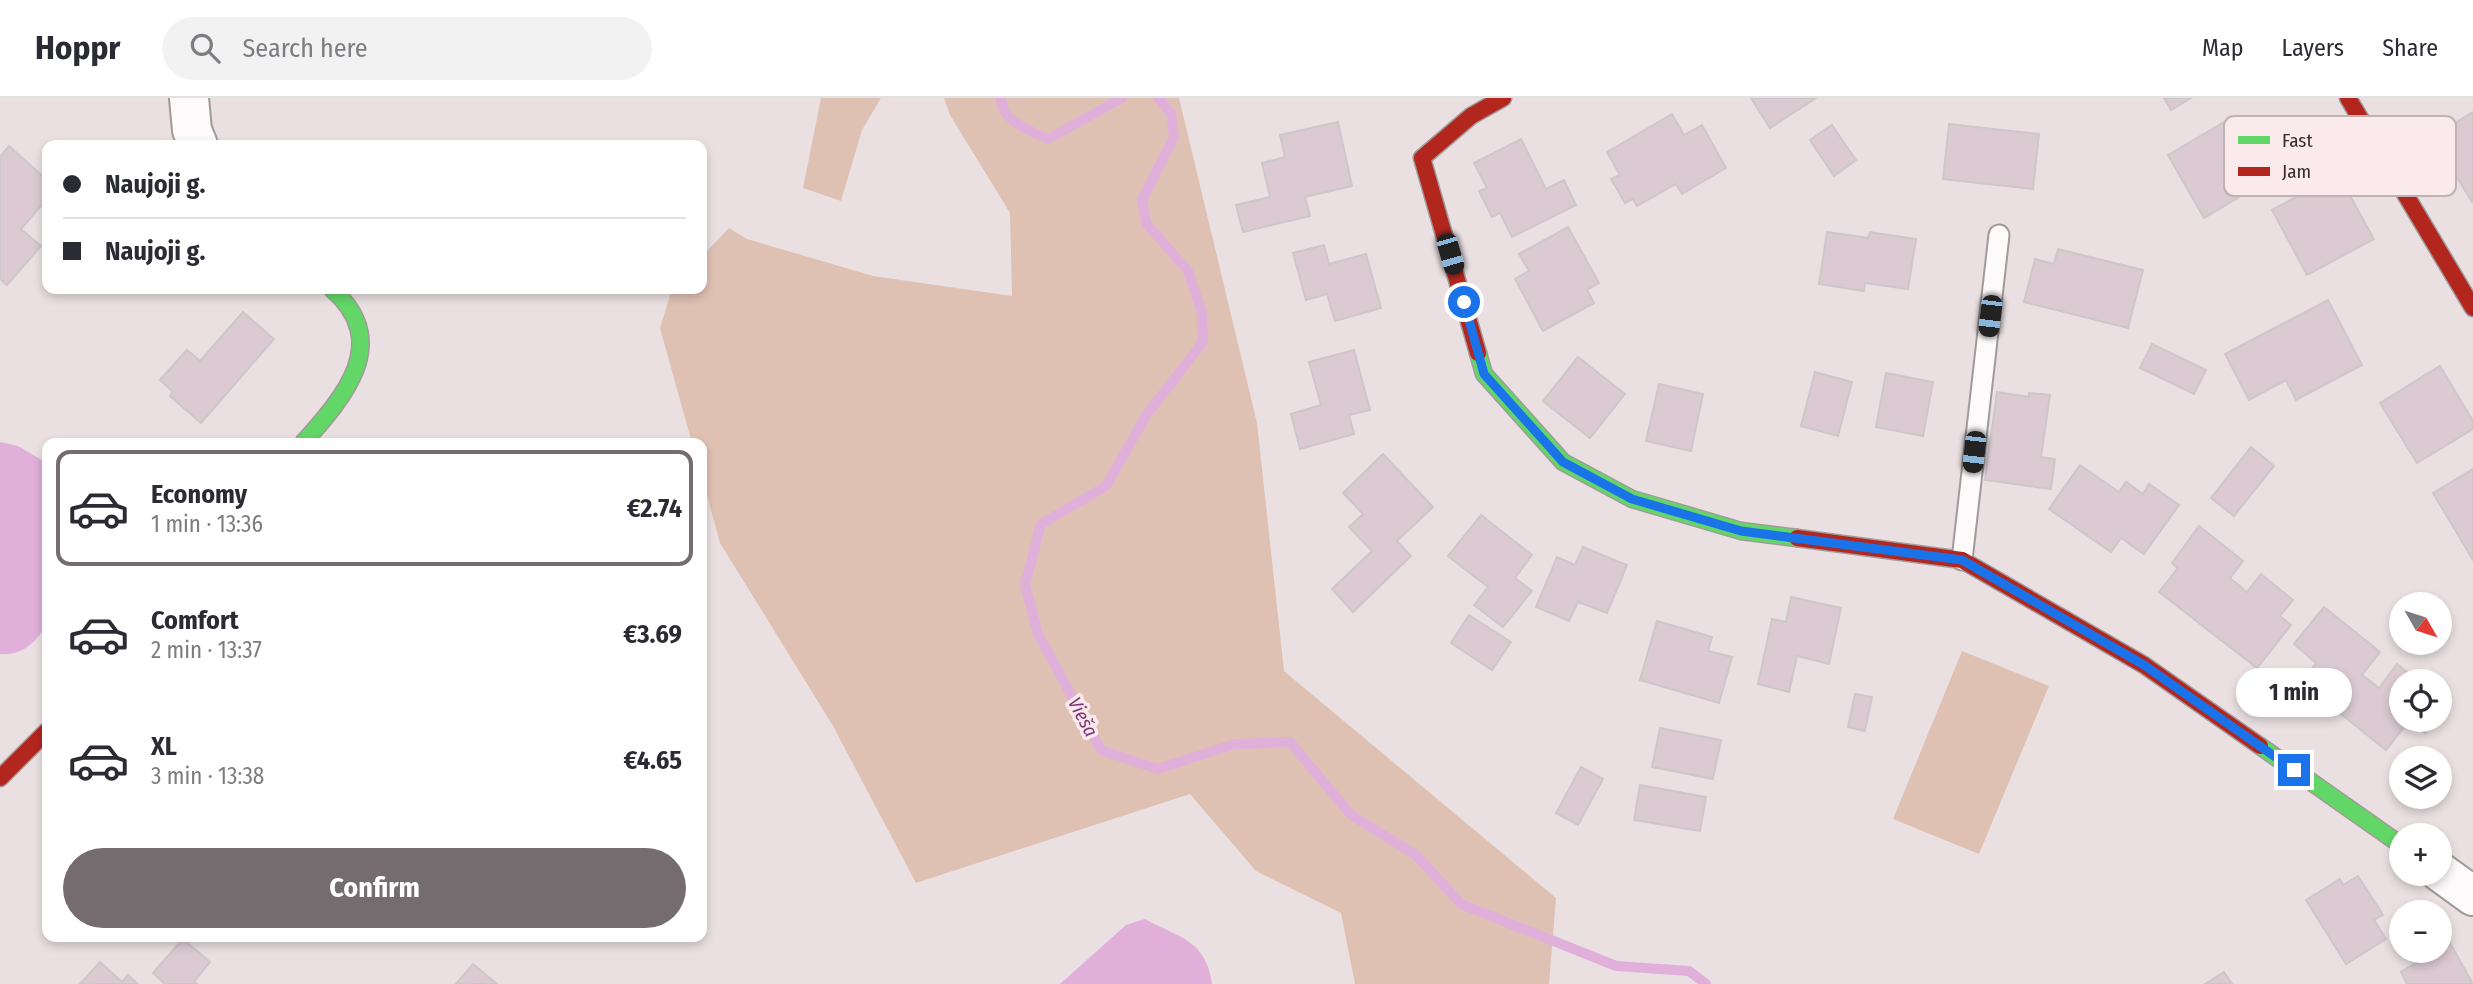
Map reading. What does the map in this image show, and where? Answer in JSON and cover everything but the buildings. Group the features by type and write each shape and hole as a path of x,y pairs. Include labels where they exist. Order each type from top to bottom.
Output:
{"street":[{"path":"189,98 192,130 196,140"},
{"path":"1503,98 1471,116 1422,158 1484,374 1563,462 1632,499 1741,531 1962,560 2144,665 2389,837"},
{"path":"2348,98 2359,116"},
{"path":"2406,196 2473,308"},
{"path":"307,438 353,383 361,359 358,327 339,294"},
{"path":"0,778 42,736"},
{"path":"2452,881 2473,896"}],"lane":[{"path":"1962,560 1999,235"}],"shaded area":[{"path":"821,98 881,98 862,130 841,201 803,188"},
{"path":"944,98 1179,98 1257,423 1284,671 1556,898 1549,984 1355,984 1341,913 1256,871 1190,794 916,883 833,726 720,543 707,495 707,438 691,438 660,328 670,294 707,294 707,251 729,228 747,239 873,276 1012,296 1010,213 950,115"},
{"path":"0,442 18,446 42,460 42,630 22,650 0,654"},
{"path":"1962,651 2049,686 1979,854 1893,819"},
{"path":"1145,919 1180,936 1197,949 1209,969 1212,984 1060,984 1126,925"}],"waterway":[{"name":"Vieša","path":"1001,98 1002,106 1011,119 1048,139 1122,98"},
{"name":"Vieša","path":"1158,98 1171,113 1174,137 1142,200 1146,223 1188,271 1202,313 1203,342 1147,414 1106,486 1041,524 1025,585 1038,634 1101,750 1158,769 1235,744 1290,742 1351,815 1416,855 1461,904 1616,966 1689,971 1706,984"}],"traffic: fast":[{"path":"307,438 346,389 360,350 359,330 350,309 336,294"},
{"path":"1478,353 1484,374 1563,462 1632,499 1741,531 1797,538"},
{"path":"2260,746 2389,837"}],"traffic: jam":[{"path":"1478,353 1422,158 1471,116 1503,98"},
{"path":"2348,98 2359,116"},
{"path":"2406,196 2473,308"},
{"path":"1797,538 1962,560 2144,665 2260,746"},
{"path":"0,778 42,736"}],"route":[{"path":"1464,302 1484,374 1563,462 1632,499 1741,531 1962,560 2144,665 2294,770"}]}
